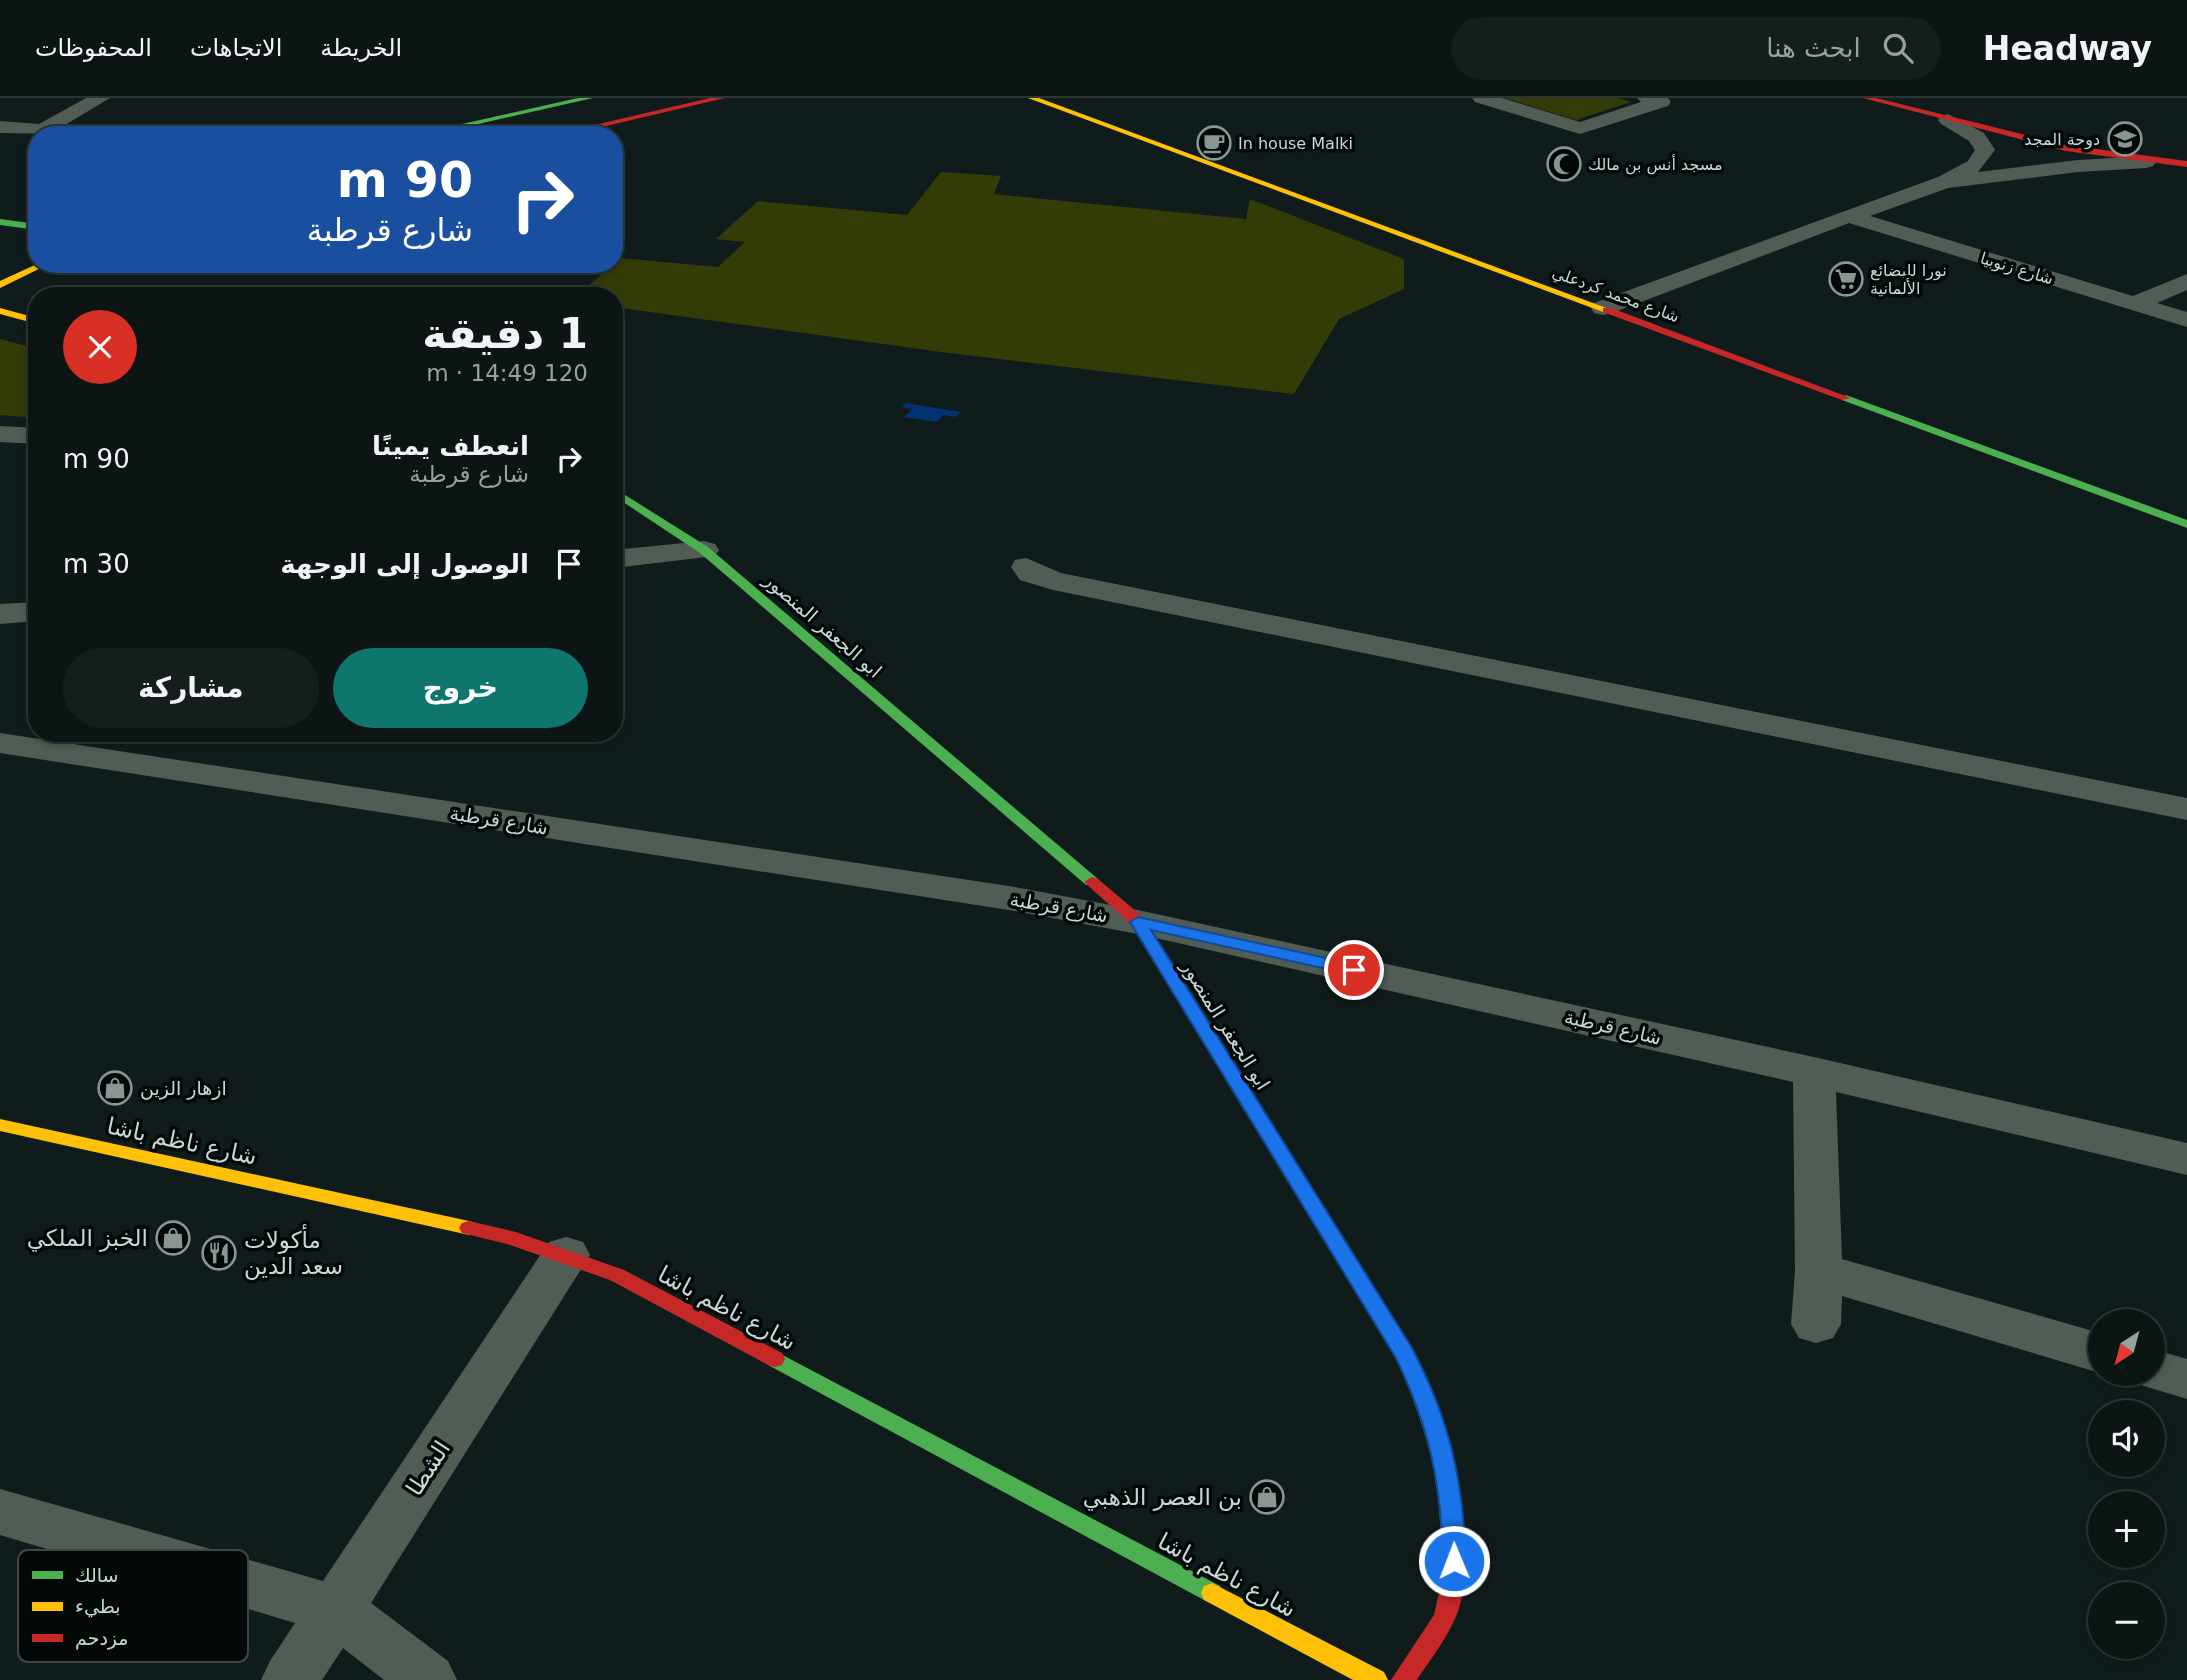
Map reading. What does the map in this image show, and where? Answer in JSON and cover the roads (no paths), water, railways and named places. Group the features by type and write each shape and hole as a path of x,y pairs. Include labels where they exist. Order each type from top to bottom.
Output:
{"main road":[{"path":"460,126 589,98"},
{"path":"596,126 721,98"},
{"name":"شارع محمد كردعلي","path":"1032,98 2187,524"},
{"path":"1867,98 2038,143 2146,162 2187,164"},
{"path":"5,222 28,218"},
{"path":"5,222 28,226"},
{"path":"0,285 28,272"},
{"path":"0,311 28,319"},
{"name":"ابو الجعفر المنصور","path":"623,496 704,550 1138,922 1405,1354 1428,1401 1444,1453 1453,1507 1454,1561 1447,1616 1403,1680"},
{"name":"شارع ناظم باشا","path":"0,1125 509,1237 617,1275 1376,1680"}],"street":[{"path":"49,126 100,98"},
{"path":"1482,98 1580,128 1661,102 1647,98"},
{"path":"1603,308 1946,182 1975,165 1985,150 1977,137 1948,120"},
{"path":"0,127 28,129"},
{"path":"1946,182 2078,166 2146,162"},
{"name":"شارع زنوبيا","path":"1848,216 2187,320"},
{"path":"2134,304 2187,281"},
{"path":"0,434 28,436"},
{"path":"623,558 704,550"},
{"path":"1026,567 1031,573 1053,581 2187,809"},
{"path":"0,614 28,612"},
{"name":"شارع قرطبة","path":"0,743 1015,899 1138,922 1814,1072 2187,1159"},
{"path":"1814,1072 1819,1271 1816,1324"},
{"name":"الشطا","path":"290,1680 566,1255"},
{"path":"1819,1271 2088,1349"},
{"path":"2165,1373 2187,1379"},
{"path":"0,1512 131,1550"},
{"path":"248,1584 337,1610 428,1680"}],"water":[{"path":"906,403 961,412 955,417 944,415 936,422 904,417 912,409 902,407"}],"place":[{"name":"دوحة المجد","path":"2125,139"},
{"name":"In house Malki","path":"1214,143"},
{"name":"مسجد أنس بن مالك","path":"1564,164"},
{"name":"نورا للبضائع الألمانية","path":"1846,279"},
{"name":"ازهار الزين","path":"115,1088"},
{"name":"الخبز الملكي","path":"173,1238"},
{"name":"مأكولات سعد الدين","path":"219,1253"},
{"name":"بن العصر الذهبي","path":"1267,1497"}]}
